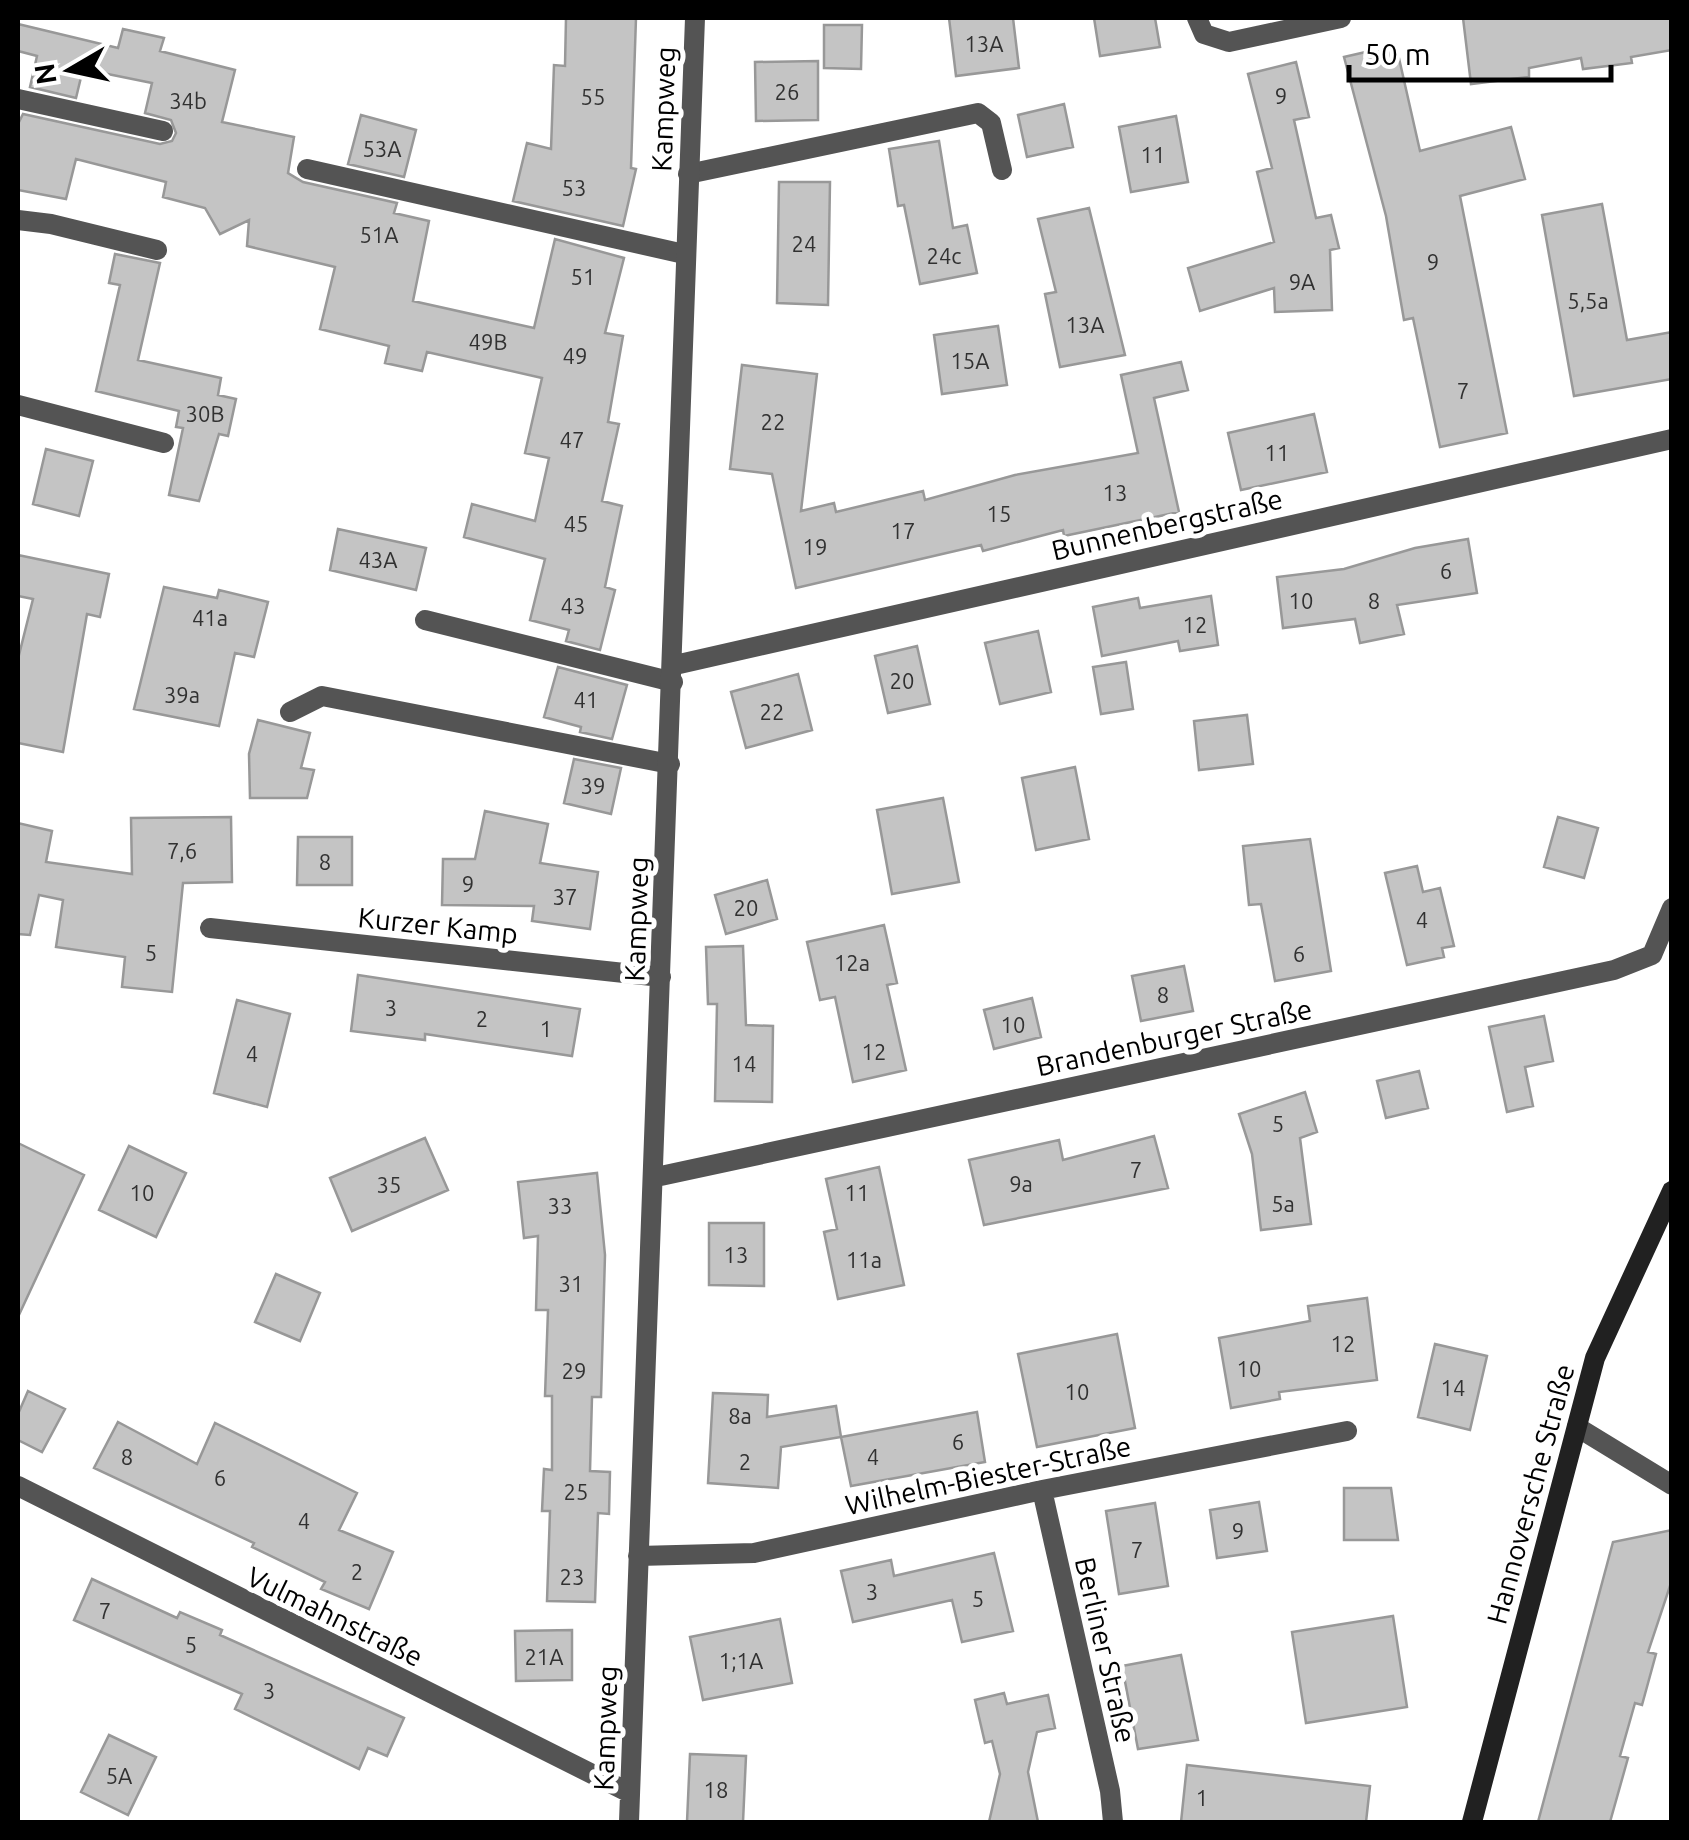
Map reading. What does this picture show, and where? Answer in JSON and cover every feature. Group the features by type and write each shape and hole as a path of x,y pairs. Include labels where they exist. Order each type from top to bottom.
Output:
{"main road":[{"name":"Hannoversche Straße","path":"1472,1822 1595,1358 1672,1191"}],"street":[{"name":"Kampweg","path":"629,1822 656,1177 684,254 695,18"},
{"path":"1196,18 1204,34 1229,42 1341,18"},
{"path":"18,99 163,131"},
{"path":"688,174 978,113 991,123 1002,170"},
{"path":"307,169 684,254"},
{"path":"18,220 157,250"},
{"path":"18,404 164,443"},
{"name":"Bunnenbergstraße","path":"674,673 1672,439"},
{"path":"425,620 674,673"},
{"path":"290,712 322,696 670,764"},
{"name":"Brandenburger Straße","path":"656,1177 1614,970 1652,955 1672,908"},
{"name":"Kurzer Kamp","path":"210,928 661,977"},
{"path":"1577,1427 1672,1485"},
{"name":"Wilhelm-Biester-Straße","path":"638,1556 754,1553 1042,1490 1347,1431"},
{"name":"Vulmahnstraße","path":"18,1486 630,1794"},
{"name":"Berliner Straße","path":"1042,1490 1110,1791 1112,1822"}],"building":[{"path":"566,18 636,18 631,168 636,169 623,226 513,201 527,143 551,149 554,65 565,66"},
{"path":"949,18 1013,18 1019,68 956,76"},
{"path":"1094,18 1155,18 1160,47 1100,56"},
{"path":"1463,18 1672,18 1672,50 1631,57 1632,63 1583,69 1581,58 1529,68 1529,77 1471,84"},
{"path":"18,24 118,48 123,29 164,38 160,51 235,70 222,122 294,137 288,173 303,182 397,203 394,213 429,221 413,301 534,328 555,239 624,258 605,333 623,336 608,422 619,424 602,501 622,506 605,587 615,590 600,650 566,641 569,630 530,620 545,559 464,537 472,504 535,521 549,458 525,453 542,378 427,352 422,371 385,363 389,346 320,329 335,267 247,246 249,220 220,234 205,208 163,197 166,182 76,159 66,199 18,190 18,124 23,114 160,144 172,141 176,133 171,120 145,113 152,83 83,69 76,98 30,87 37,56 18,51"},
{"path":"824,25 862,25 861,69 824,68"},
{"path":"1396,45 1420,151 1511,127 1525,179 1460,196 1507,433 1440,447 1413,318 1404,320 1386,216 1344,57"},
{"path":"818,61 818,120 756,121 755,62"},
{"path":"1296,62 1309,117 1294,120 1316,218 1331,215 1339,248 1330,250 1332,310 1275,312 1274,288 1200,311 1188,268 1274,242 1257,172 1272,168 1248,74"},
{"path":"1064,104 1073,147 1027,157 1018,115"},
{"path":"361,115 416,130 404,177 348,164"},
{"path":"1176,116 1188,182 1131,192 1119,127"},
{"path":"939,141 953,228 967,225 977,273 920,284 904,205 898,206 889,149"},
{"path":"779,182 830,182 828,305 777,303"},
{"path":"1602,204 1627,340 1672,332 1672,379 1574,396 1542,215"},
{"path":"1089,208 1125,355 1060,367 1045,294 1056,292 1038,219"},
{"path":"115,254 160,263 138,360 221,378 218,395 236,399 228,436 219,434 199,501 169,495 183,428 176,427 179,411 96,391 120,285 109,283"},
{"path":"998,326 1007,385 942,394 934,335"},
{"path":"1181,362 1188,390 1154,398 1179,512 1064,536 1063,530 983,551 981,545 796,588 772,474 730,469 742,365 817,374 801,511 834,503 836,512 923,491 925,500 1015,475 1138,453 1121,375"},
{"path":"1314,414 1327,472 1241,490 1228,433"},
{"path":"46,449 93,461 79,516 33,504"},
{"path":"338,529 426,548 416,590 330,570"},
{"path":"1468,539 1477,593 1397,605 1404,634 1360,643 1355,619 1283,628 1277,577 1344,569 1415,548"},
{"path":"18,555 109,574 100,617 87,614 63,752 18,743 18,659 33,599 18,596"},
{"path":"164,587 217,598 219,590 268,602 254,657 235,653 219,726 134,709"},
{"path":"1211,596 1218,645 1180,651 1178,641 1102,656 1093,607 1138,598 1140,608"},
{"path":"1038,631 1051,692 1000,704 985,643"},
{"path":"917,646 930,704 888,713 875,656"},
{"path":"1126,662 1133,709 1101,714 1093,667"},
{"path":"558,667 627,685 612,739 580,732 581,727 544,717"},
{"path":"798,674 812,730 746,748 731,692"},
{"path":"1247,715 1253,764 1199,770 1194,721"},
{"path":"258,720 310,733 301,768 314,770 307,798 250,798 249,754"},
{"path":"574,759 621,768 611,814 564,803"},
{"path":"1075,767 1089,839 1036,850 1022,778"},
{"path":"943,798 959,882 892,894 877,810"},
{"path":"485,811 548,824 540,863 598,872 590,929 532,921 534,906 442,905 443,859 475,859"},
{"path":"231,817 232,882 183,883 172,992 122,987 125,957 56,947 63,900 39,895 30,935 18,934 18,823 52,831 46,862 132,874 131,818"},
{"path":"1558,817 1598,828 1584,878 1544,867"},
{"path":"298,837 352,837 352,885 297,885"},
{"path":"1310,839 1331,971 1275,981 1261,904 1249,905 1243,846"},
{"path":"1417,866 1423,892 1440,888 1454,946 1442,948 1444,957 1407,965 1385,873"},
{"path":"767,880 777,919 726,934 715,895"},
{"path":"884,925 897,983 887,985 906,1070 853,1082 835,997 820,1000 807,942"},
{"path":"743,946 746,1025 773,1026 772,1102 715,1101 717,1004 708,1004 706,947"},
{"path":"1184,966 1193,1011 1141,1021 1132,976"},
{"path":"358,975 580,1009 572,1056 425,1034 425,1040 351,1031"},
{"path":"1032,998 1041,1037 994,1049 984,1010"},
{"path":"237,1000 290,1014 267,1107 214,1093"},
{"path":"1544,1016 1553,1061 1525,1067 1533,1106 1507,1112 1489,1027"},
{"path":"1419,1071 1428,1108 1386,1118 1377,1081"},
{"path":"1305,1092 1317,1132 1300,1138 1311,1224 1261,1230 1252,1154 1239,1114"},
{"path":"1154,1136 1168,1188 984,1225 969,1160 1059,1140 1063,1160"},
{"path":"425,1138 448,1190 352,1231 330,1178"},
{"path":"18,1143 84,1175 18,1317"},
{"path":"129,1146 186,1173 156,1237 99,1210"},
{"path":"879,1167 904,1285 838,1299 824,1232 837,1229 826,1179"},
{"path":"597,1173 605,1255 601,1397 592,1397 590,1471 610,1472 609,1514 598,1513 595,1602 547,1601 550,1511 542,1511 544,1469 552,1470 552,1396 545,1396 548,1310 536,1310 538,1236 524,1238 518,1182"},
{"path":"709,1223 764,1223 764,1286 709,1285"},
{"path":"276,1274 320,1293 300,1341 255,1322"},
{"path":"1367,1298 1377,1380 1279,1392 1280,1399 1231,1408 1219,1338 1310,1321 1308,1306"},
{"path":"1117,1334 1135,1428 1037,1447 1018,1354"},
{"path":"1435,1344 1487,1356 1470,1430 1418,1417"},
{"path":"28,1391 65,1409 42,1452 18,1440 18,1414"},
{"path":"713,1393 768,1395 767,1417 836,1406 841,1437 781,1447 778,1488 708,1483"},
{"path":"977,1412 985,1462 851,1486 841,1437"},
{"path":"118,1422 197,1464 215,1423 357,1493 339,1530 393,1552 369,1609 321,1589 325,1582 252,1547 254,1543 94,1468"},
{"path":"1344,1488 1391,1488 1398,1540 1344,1540"},
{"path":"1259,1502 1267,1551 1217,1558 1210,1510"},
{"path":"1155,1503 1168,1586 1119,1594 1106,1511"},
{"path":"1672,1530 1672,1580 1648,1652 1656,1654 1642,1705 1635,1703 1620,1756 1628,1758 1610,1822 1538,1822 1613,1542"},
{"path":"994,1553 1013,1631 962,1642 952,1600 853,1622 841,1571 891,1560 894,1576"},
{"path":"92,1579 177,1618 180,1612 222,1630 220,1635 404,1718 387,1756 368,1748 359,1769 235,1709 242,1694 74,1620"},
{"path":"1393,1616 1407,1707 1306,1723 1292,1632"},
{"path":"780,1619 792,1683 703,1700 690,1637"},
{"path":"572,1630 572,1680 516,1681 515,1631"},
{"path":"1181,1655 1198,1740 1138,1749 1122,1666"},
{"path":"1004,1693 1007,1704 1048,1695 1055,1728 1037,1732 1028,1772 1038,1822 989,1822 1000,1774 992,1741 985,1743 975,1700"},
{"path":"109,1735 156,1757 128,1815 81,1792"},
{"path":"690,1754 746,1756 743,1822 687,1822"},
{"path":"1187,1765 1370,1786 1366,1822 1181,1822"}]}
